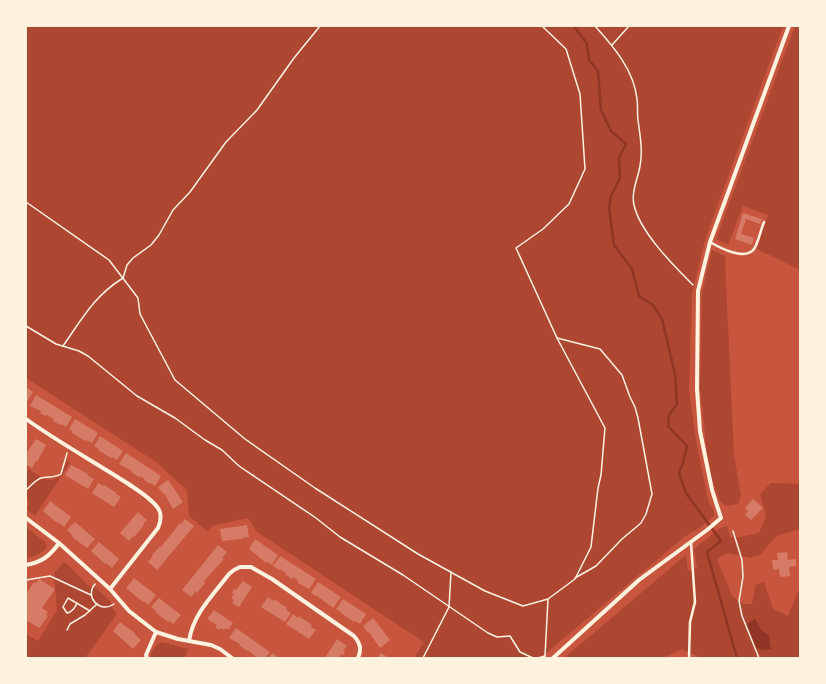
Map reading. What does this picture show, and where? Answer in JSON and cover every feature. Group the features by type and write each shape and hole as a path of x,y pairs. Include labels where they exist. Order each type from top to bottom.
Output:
{"street":[{"path":"553,658 639,580 691,543 721,518 711,482 700,431 697,389 698,291 710,242 790,26"},
{"path":"26,418 68,448 104,468 147,497 158,508 161,515 161,522 158,528 110,589"},
{"path":"26,518 59,543 110,589 129,611 156,632 178,639 211,645 220,649 232,658"},
{"path":"26,565 41,561 47,557 59,543"},
{"path":"189,641 190,633 196,618 229,574 240,567 251,567 272,579 354,636 360,645 361,652 358,658"},
{"path":"147,658 146,655 156,632"}],"lane":[{"path":"710,242 734,253 746,254 754,249 764,222"},
{"path":"689,658 690,622 695,602 691,543"}],"path":[{"path":"63,346 95,300 111,285 123,278 127,265 133,258 151,245 159,235 173,210 190,192 226,142 257,110 294,58 320,26"},
{"path":"542,26 566,49 580,94 585,169 569,204 543,229 516,248 557,338 605,428 601,474 591,547 575,578"},
{"path":"595,26 622,59 633,82 637,98 637,118 642,142 640,166 633,194 633,204 646,232 677,269 698,291"},
{"path":"612,45 629,26"},
{"path":"26,202 109,260 138,298 140,314 175,380 245,439 315,488 418,554 485,591 523,606 548,599 575,578 596,566 622,539 641,523 646,514 652,494 638,418 622,375 600,349 557,338"},
{"path":"26,326 56,344 79,351 88,356 138,396 176,418 205,440 222,450 239,466 316,518 340,537 403,576 488,633 497,637 510,636 520,652 533,658"},
{"path":"26,490 41,478 61,474 68,448"},
{"path":"733,531 742,560 743,577 740,601 742,616 759,658"},
{"path":"423,658 449,607 451,572"},
{"path":"26,580 50,576 91,595"},
{"path":"99,580 92,587 92,599 97,604 107,607 118,600"},
{"path":"77,603 73,610 67,613 63,607 68,598 77,603 90,611"},
{"path":"545,656 548,599"},
{"path":"67,630 70,624 90,611 97,604"},
{"path":"538,658 545,656 548,658"}],"shaded area":[{"path":"26,26 783,26 705,240 692,294 689,390 696,440 708,500 714,511 714,516 702,526 683,538 540,658 414,658 424,642 257,532 248,518 212,526 207,531 189,516 187,490 156,462 26,378"},
{"path":"795,26 800,26 800,270 757,249 768,215 743,206 728,245 716,239"},
{"path":"712,250 726,256 725,261 734,455 741,496 738,504 728,506 724,505 719,499 711,476 700,389 702,293"},
{"path":"67,461 70,463 35,516 27,510 29,504 26,495 26,468 45,479 50,480 59,476"},
{"path":"771,483 800,484 800,529 776,536 761,554 751,558 728,553 717,559 732,596 743,604 752,604 755,585 764,582 773,609 788,616 800,587 800,658 702,658 681,649 664,658 564,658 686,555 688,571 697,568 694,549 720,528 727,526 730,537 740,537 759,533 766,516 760,494"},
{"path":"26,527 45,542 47,546 38,555 26,558"},
{"path":"63,563 66,563 89,586 96,588 111,602 112,608 117,614 85,658 26,658 26,634 38,641 57,610 54,573"},
{"path":"755,619 762,631 769,635 771,649 764,650 756,648 747,624"},
{"path":"162,642 188,649 185,658 150,658 154,648"}],"building":[{"path":"743,213 762,219 760,224 746,219 741,234 754,238 752,245 735,239"},
{"path":"26,387 33,392 26,403"},
{"path":"36,395 72,417 66,427 53,421 54,419 40,413 41,411 30,406"},
{"path":"75,419 98,433 92,443 86,440 85,441 72,433 73,432 69,429"},
{"path":"100,436 123,451 117,460 112,457 111,458 94,446"},
{"path":"36,439 46,445 32,468 26,464 26,454"},
{"path":"126,453 161,476 155,486 119,464"},
{"path":"71,465 94,479 88,489 65,475"},
{"path":"168,480 183,502 173,509 164,493 163,494 158,487"},
{"path":"98,483 103,486 104,485 121,497 114,507 92,493"},
{"path":"753,499 763,508 751,520 745,515 748,511 745,508"},
{"path":"50,501 71,517 64,527 43,511"},
{"path":"138,512 147,520 129,541 120,533"},
{"path":"185,519 194,526 157,570 148,562 153,556 152,555 160,546 161,547"},
{"path":"75,522 95,539 87,548 72,537 73,536 67,530"},
{"path":"247,525 249,537 222,541 220,529"},
{"path":"255,539 278,555 272,565 267,562 266,563 249,549"},
{"path":"99,542 119,559 112,568 106,563 105,564 91,551"},
{"path":"218,545 227,552 222,558 224,559 204,581 205,583 197,593 196,591 191,597 182,590"},
{"path":"787,552 788,560 796,559 796,566 789,567 790,576 780,577 779,569 773,570 772,560 778,560 777,553"},
{"path":"280,556 316,579 309,589 298,583 298,581 293,577 292,579 285,574 286,573 273,566"},
{"path":"134,578 156,595 148,605 126,588"},
{"path":"39,579 55,589 42,608 48,612 46,615 48,616 39,628 26,620 26,592 34,582 36,583"},
{"path":"243,581 252,587 239,607 232,603 234,600 231,598 234,594 232,593 234,589 236,590"},
{"path":"318,582 341,597 333,608 311,593"},
{"path":"268,597 273,601 274,599 287,608 286,610 291,613 285,622 261,607"},
{"path":"159,598 181,615 173,624 155,612 156,611 151,607"},
{"path":"343,599 366,614 360,624 355,621 354,622 336,609"},
{"path":"214,610 233,623 228,630 226,628 224,630 220,628 219,630 215,627 217,625 207,619"},
{"path":"293,614 298,618 299,616 312,625 311,627 316,630 309,639 286,624"},
{"path":"373,618 390,640 380,648 363,626"},
{"path":"120,622 136,634 135,635 141,640 133,649 113,631"},
{"path":"236,628 270,652 265,658 257,658 248,650 247,651 239,645 240,644 229,638"},
{"path":"337,639 347,646 343,651 345,652 338,658 325,658"},
{"path":"272,653 279,658 269,658"},
{"path":"381,653 389,658 378,658"}],"waterway":[{"path":"574,26 587,44 589,60 598,71 601,110 611,131 626,144 619,158 620,178 611,196 609,208 614,245 632,269 639,296 653,305 662,319 675,374 677,404 669,415 668,426 687,446 679,473 686,493 721,541 707,552 737,658"}]}
